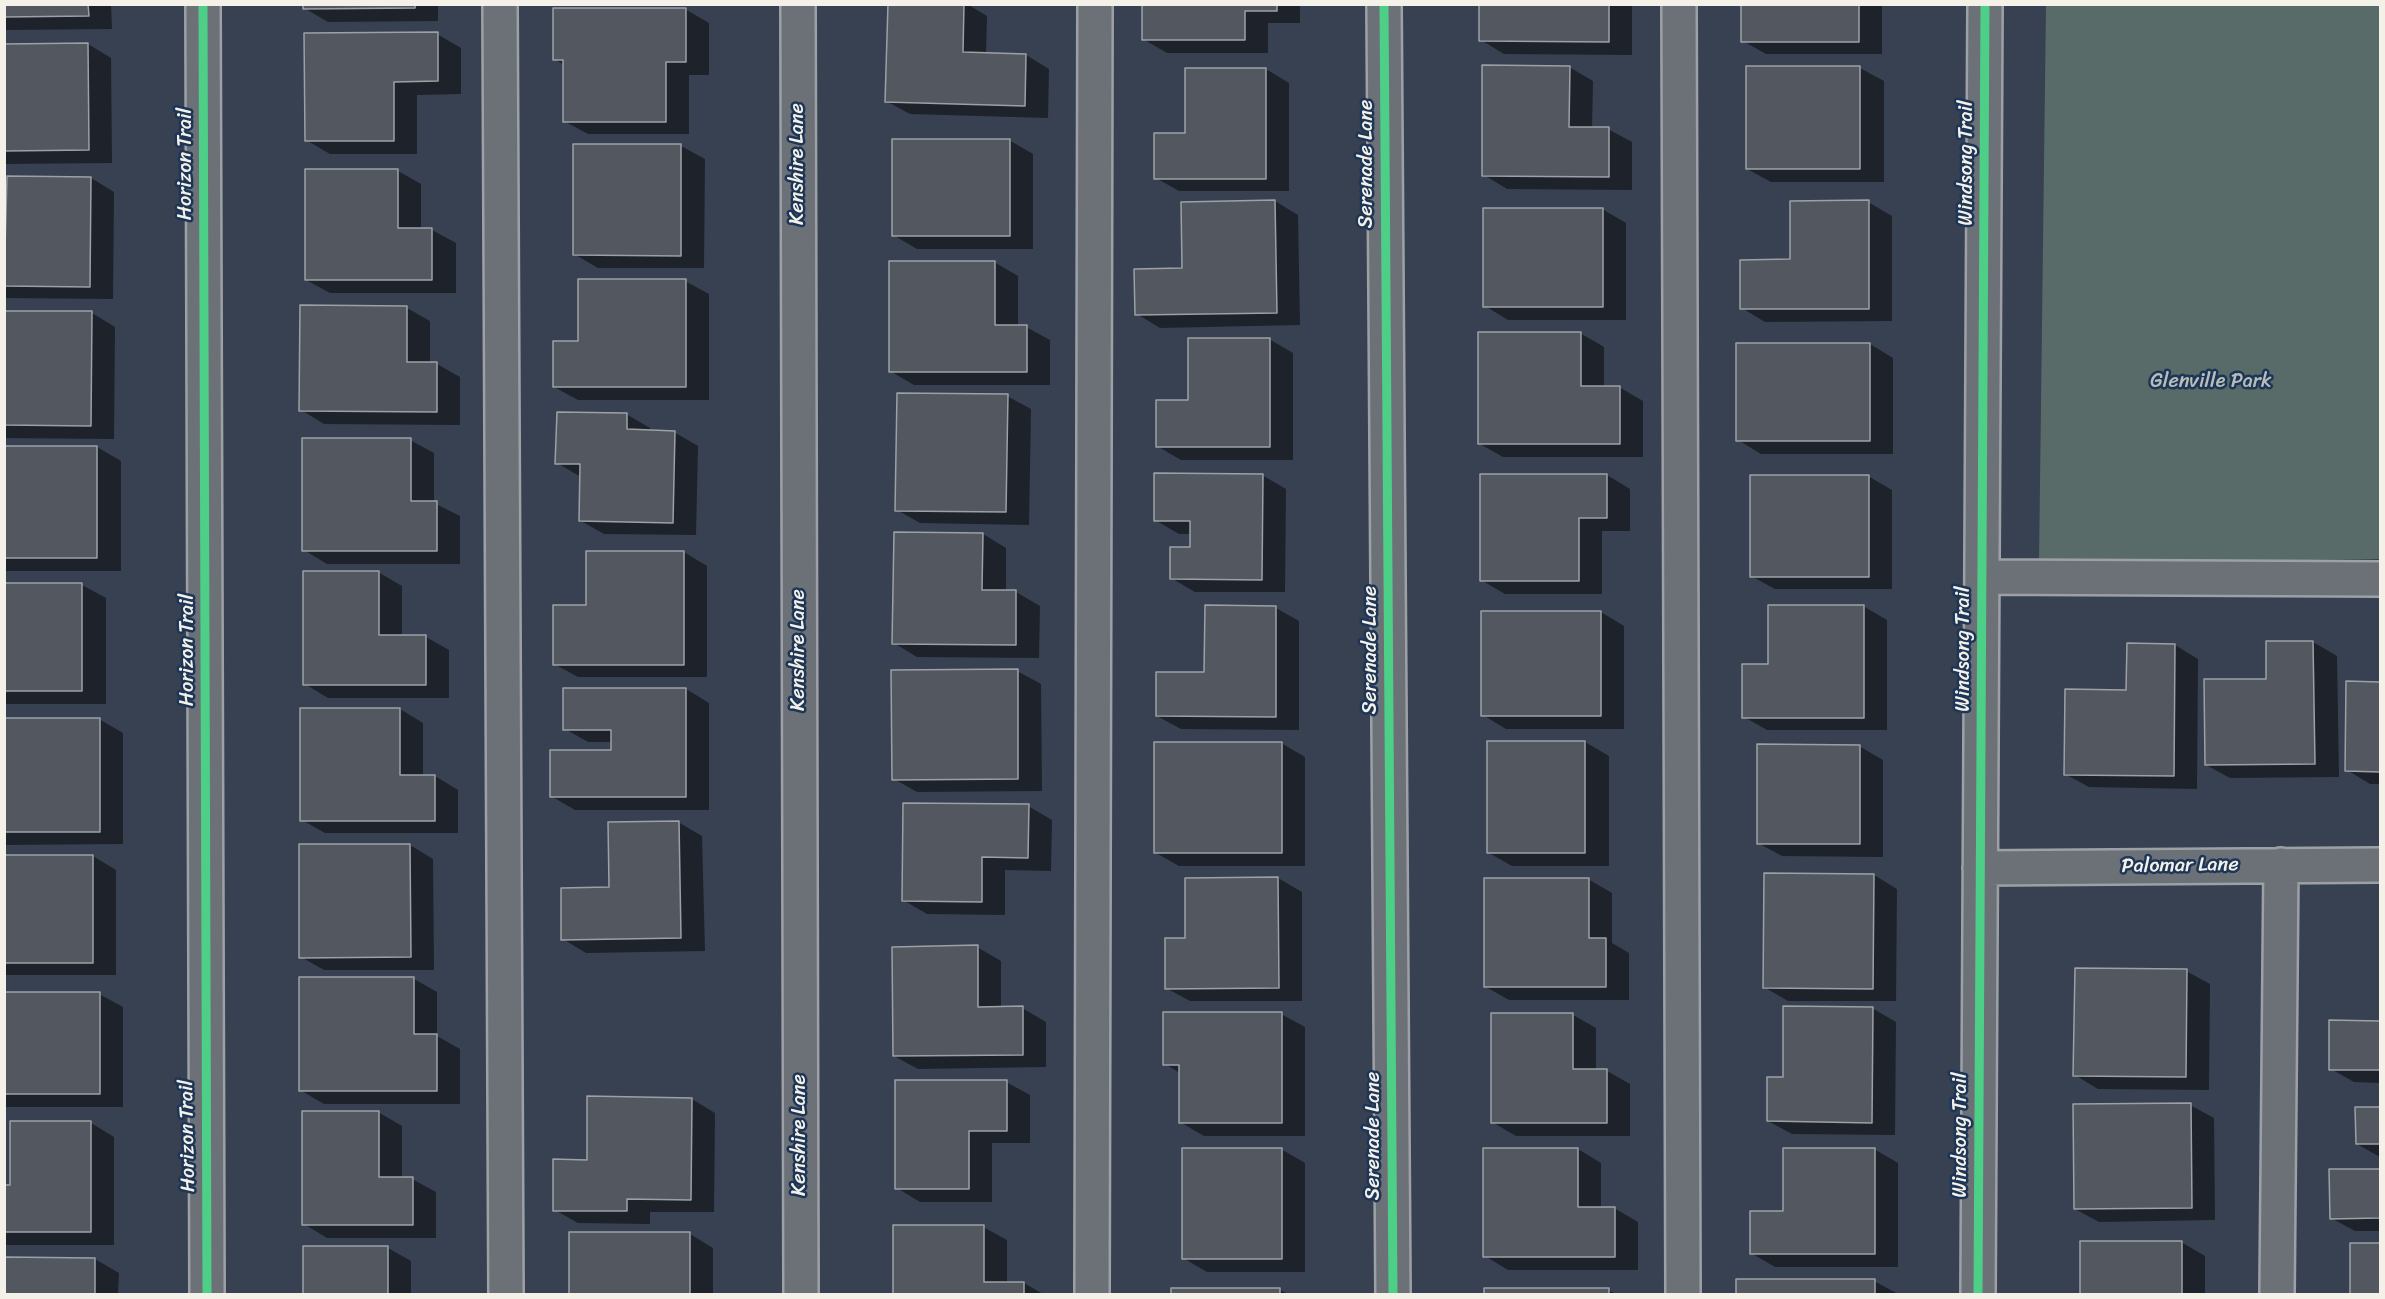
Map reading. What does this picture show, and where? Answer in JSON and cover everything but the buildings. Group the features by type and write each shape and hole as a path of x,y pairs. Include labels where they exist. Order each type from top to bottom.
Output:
{"street":[{"name":"Horizon Trail","path":"203,4 207,1294"},
{"path":"500,4 506,1294"},
{"name":"Kenshire Lane","path":"798,4 801,1294"},
{"path":"1092,1294 1095,4"},
{"name":"Serenade Lane","path":"1384,4 1393,1294"},
{"path":"1679,4 1683,1294"},
{"name":"Windsong Trail","path":"1978,1294 1985,4"},
{"path":"1982,577 2380,579"},
{"name":"Palomar Lane","path":"1980,868 2380,865"},
{"path":"2277,1294 2281,866"}],"green space":[{"name":"Glenville Park","path":"2046,5 2380,5 2380,559 2039,564"}],"cycle path":[{"path":"203,4 207,1294"},
{"path":"1384,4 1393,1294"},
{"path":"1978,1294 1985,4"}]}
